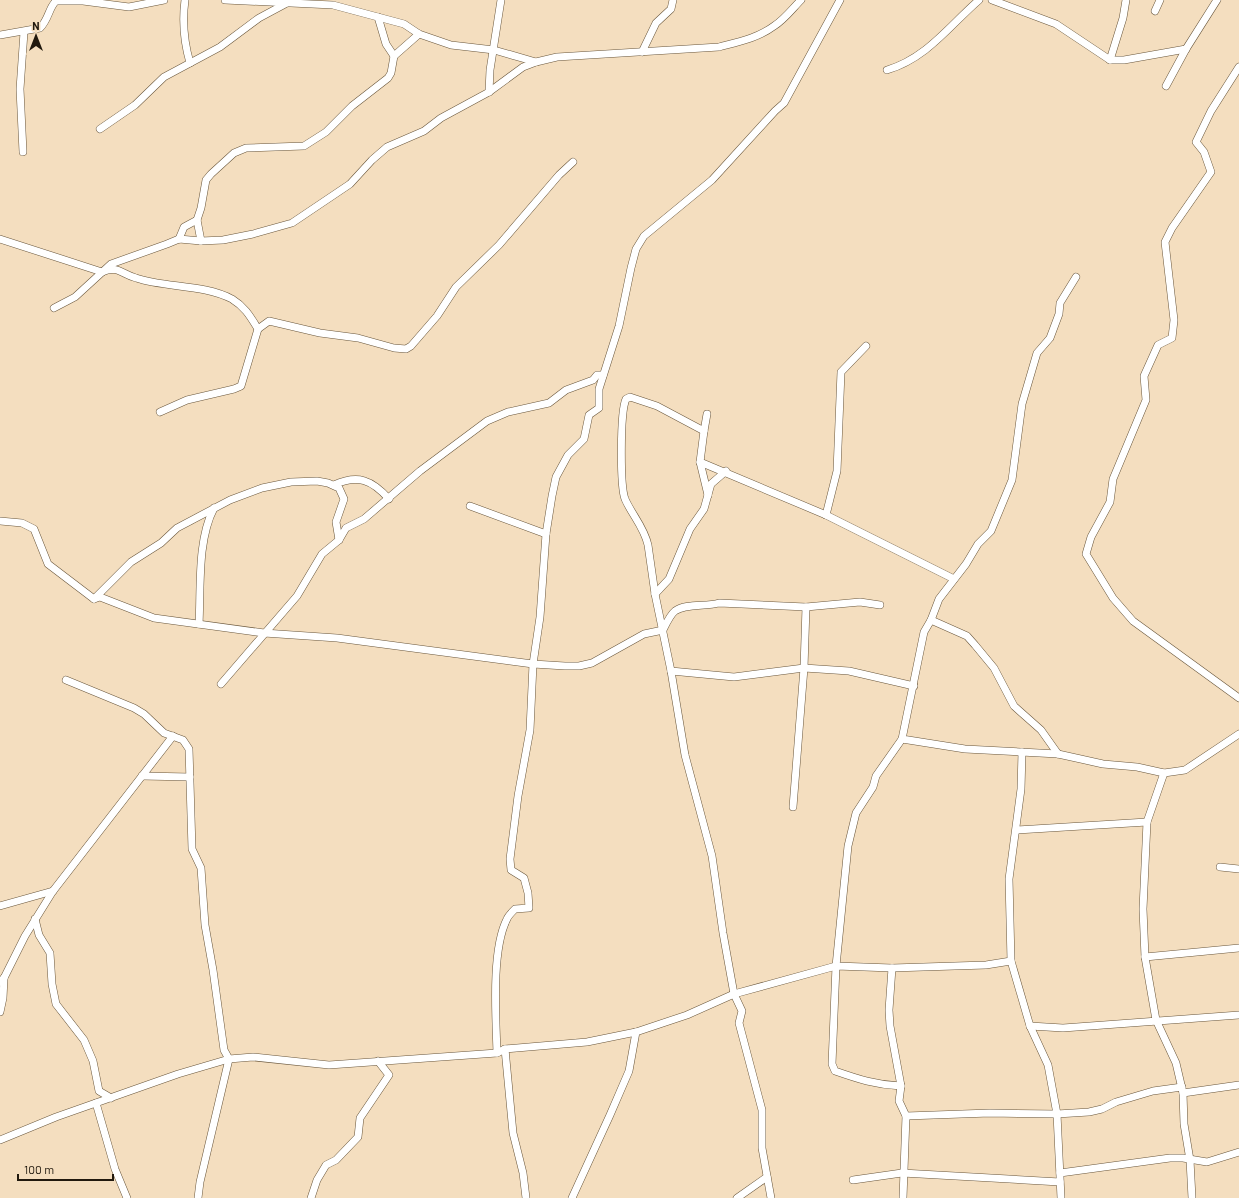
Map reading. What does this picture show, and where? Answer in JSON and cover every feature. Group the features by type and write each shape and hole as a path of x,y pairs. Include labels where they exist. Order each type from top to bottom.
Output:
{"street":[{"path":"0,35 40,28 48,18 53,3 56,0 82,1 129,7 164,0"},
{"path":"185,0 185,47 190,63"},
{"path":"225,0 333,5 404,24 419,34 451,45 494,50 536,62"},
{"path":"488,92 501,0"},
{"path":"642,52 656,23 671,9 673,0"},
{"path":"54,308 76,297 111,264 179,239 201,241 223,240 253,234 292,223 350,184 372,160 387,147 424,131 441,118 488,92 523,67 557,57 719,47 753,37 775,26 801,0"},
{"path":"497,1053 496,1008 498,950 507,919 514,909 529,908 528,893 524,878 511,870 510,859 520,785 530,730 533,664 540,617 546,534 556,477 568,455 584,439 589,415 599,408 599,389 621,319 636,249 644,236 712,180 784,103 840,0"},
{"path":"887,70 918,57 952,28 979,0"},
{"path":"992,0 1056,24 1110,60 1124,60 1186,49"},
{"path":"1110,60 1123,18 1126,0"},
{"path":"1155,11 1160,0"},
{"path":"1166,86 1186,49 1217,0"},
{"path":"100,129 135,105 164,77 230,40 259,18 287,2"},
{"path":"378,17 386,44 394,56"},
{"path":"23,152 20,89 24,32"},
{"path":"201,241 198,220 208,177 229,157 246,148 304,146 312,142 326,132 360,99 388,78 391,73 394,56 419,34"},
{"path":"1239,67 1211,111 1196,142 1204,152 1211,172 1172,228 1165,242 1174,320 1172,338 1158,345 1144,376 1146,400 1113,480 1110,502 1091,537 1086,554 1113,598 1133,621 1239,698"},
{"path":"160,412 187,400 241,386 258,328 269,321 304,328 320,333 358,338 394,348 406,349 411,346 437,316 456,287 500,245 559,175 573,162"},
{"path":"179,239 184,227 198,220"},
{"path":"0,238 102,272 110,268 116,268 140,280 222,295 246,309 258,328"},
{"path":"901,1086 888,1086 856,1079 835,1071 832,1064 836,966 848,846 856,813 873,787 876,776 902,739 924,632 931,620 939,599 966,564 978,544 991,530 1012,480 1022,404 1037,353 1050,338 1059,314 1060,303 1076,277"},
{"path":"826,515 836,471 841,372 866,346"},
{"path":"221,684 297,596 322,554 339,540 346,528 364,519 426,466 487,421 508,412 549,403 574,386 593,380 597,375 603,375"},
{"path":"704,431 657,406 635,398 630,397 626,399 623,406 621,419 623,493 647,537 655,594 671,671 685,755 712,856 723,933 734,994 742,1010 740,1023 762,1110 762,1148 771,1198"},
{"path":"708,414 700,462 708,497"},
{"path":"700,462 726,471 789,501 826,515 954,579"},
{"path":"655,594 669,579 690,529 704,509 712,484 726,471"},
{"path":"334,485 345,480 356,479 376,486 389,499"},
{"path":"94,599 131,562 161,543 176,528 248,492 275,485 305,481 324,482 339,488 344,496 343,504 336,522 339,540"},
{"path":"470,506 546,534"},
{"path":"199,624 203,542 210,515 214,508"},
{"path":"0,520 22,522 34,529 48,564 94,599"},
{"path":"94,599 100,597 154,618 264,633 337,638 533,664 566,666 579,666 592,663 644,634 663,630 675,611 692,605 707,606 719,603 806,607 860,602 880,606"},
{"path":"793,807 804,668 806,607"},
{"path":"931,620 967,636 976,645 994,668 1014,706 1041,730 1058,754"},
{"path":"671,671 734,677 804,668 849,671 914,686"},
{"path":"66,680 134,708 144,714 164,732 183,740 189,749 192,849 200,863 205,925 214,970 224,1050 229,1059 200,1182 198,1198"},
{"path":"902,739 965,749 1058,754 1103,764 1164,773 1185,770 1239,734"},
{"path":"0,1012 3,998 2,980 35,919 53,892 173,736"},
{"path":"1022,752 1021,789 1010,879 1011,961 1030,1026 1048,1065 1058,1114 1060,1198"},
{"path":"1164,773 1147,822 1143,909 1145,957 1156,1020 1176,1063 1182,1090 1184,1124 1190,1160 1192,1198"},
{"path":"142,776 190,778"},
{"path":"1017,830 1147,822"},
{"path":"1220,867 1239,869"},
{"path":"0,906 53,892"},
{"path":"35,919 39,934 50,953 52,984 56,1004 84,1040 93,1061 99,1090 111,1098"},
{"path":"1145,957 1239,948"},
{"path":"0,1140 96,1103 178,1074 229,1059 253,1057 329,1065 378,1061 418,1060 497,1053 505,1049 587,1042 636,1032 687,1014 734,994 836,966 892,968 986,965 1011,961"},
{"path":"892,968 889,1010 901,1086 899,1101 906,1116 902,1173 903,1198"},
{"path":"1030,1026 1063,1028 1239,1015"},
{"path":"572,1198 629,1071 636,1032"},
{"path":"505,1049 513,1133 524,1173 526,1198"},
{"path":"311,1198 315,1184 326,1165 336,1160 358,1137 360,1118 389,1075 378,1061"},
{"path":"906,1116 990,1113 1058,1114 1102,1109 1116,1102 1153,1091 1239,1085"},
{"path":"96,1103 115,1169 126,1198"},
{"path":"1060,1173 1170,1158 1215,1161 1239,1152"},
{"path":"853,1180 902,1173 1060,1182"},
{"path":"737,1198 767,1177"},
{"path":"314,1198 315,1184"}]}
